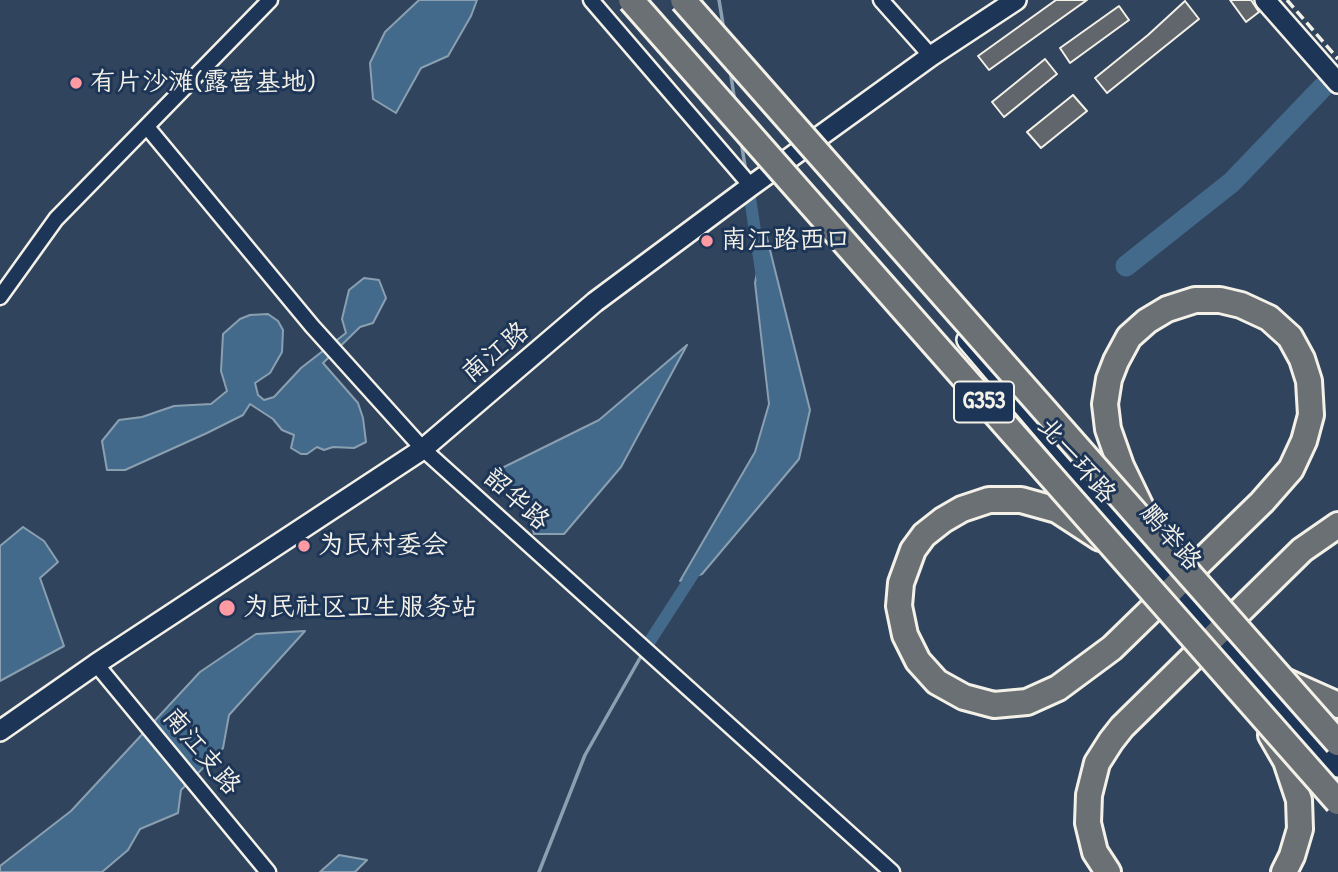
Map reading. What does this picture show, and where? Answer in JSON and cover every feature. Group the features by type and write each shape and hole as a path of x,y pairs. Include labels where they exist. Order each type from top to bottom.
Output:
{"highway":[{"name":"北一环路","path":"631,0 1338,802"},
{"name":"北一环路","path":"683,0 1338,743"},
{"path":"1110,545 1057,510 1021,500 989,500 962,509 943,520 924,535 913,550 901,583 899,606 905,635 918,661 937,682 964,697 994,705 1027,702 1058,688 1112,648 1262,502 1291,469 1304,441 1311,415 1309,382 1302,359 1290,337 1269,318 1241,305 1220,300 1195,300 1167,309 1147,321 1129,337 1116,361 1105,404 1108,429 1121,466 1154,534"},
{"path":"1108,872 1095,852 1088,823 1089,795 1097,763 1122,727 1302,550 1338,525"},
{"path":"1282,680 1338,705"},
{"path":"1254,708 1286,761 1299,800 1300,829 1284,872"}],"main road":[{"name":"南江路","path":"0,731 96,664 423,449 596,302 803,148 931,56 1016,0"},
{"path":"1265,0 1338,83"},
{"name":"鹏举路","path":"803,148 1176,586 1338,767"}],"street":[{"path":"0,297 56,219 271,0"},
{"path":"591,0 751,186"},
{"path":"881,0 931,56"},
{"name":"韶华路","path":"147,127 312,326 423,449 892,872"},
{"name":"南江支路","path":"96,664 268,872"}],"water":[{"path":"419,0 477,0 448,56 421,68 396,113 373,99 370,63 385,32"},
{"path":"765,230 810,410 799,459 702,574 680,581 755,452 769,404 755,283"},
{"path":"364,278 379,280 386,298 373,323 360,327 323,363 358,403 366,442 354,448 333,447 324,450 317,447 307,454 301,454 291,448 294,435 282,430 273,419 250,404 243,415 207,433 125,470 107,470 102,441 119,420 142,417 174,406 211,404 227,391 221,371 223,334 240,319 250,315 268,314 278,321 283,330 282,352 270,373 255,383 258,395 264,400 274,397 301,368 346,333 342,319 349,290"},
{"path":"687,345 621,467 564,534 534,534 529,515 505,483 500,469 599,420"},
{"path":"23,527 44,541 58,562 40,578 64,646 0,681 0,546"},
{"path":"305,631 229,715 223,748 181,790 178,813 140,829 128,850 102,872 0,872 0,866 71,811 200,672 256,634"},
{"path":"339,855 367,860 355,872 320,872"}],"building":[{"path":"1056,0 1087,0 989,70 978,56"},
{"path":"1230,0 1251,0 1259,12 1246,22"},
{"path":"1185,1 1199,19 1107,93 1095,78"},
{"path":"1119,6 1129,20 1070,63 1060,48"},
{"path":"1045,59 1057,74 1004,117 992,102"},
{"path":"1073,95 1087,111 1041,148 1027,132"}],"waterway":[{"path":"719,0 724,30"},
{"path":"730,69 735,103"},
{"path":"1126,266 1232,182 1322,88"},
{"path":"741,141 746,172"},
{"path":"750,198 762,277"},
{"path":"650,641 699,565"},
{"path":"539,872 585,755 640,658"}],"railway":[{"path":"1287,0 1338,59"}],"place":[{"name":"有片沙滩(露营基地)","path":"76,83"},
{"name":"南江路西口","path":"707,241"},
{"name":"为民村委会","path":"304,546"},
{"name":"为民社区卫生服务站","path":"227,608"}]}
